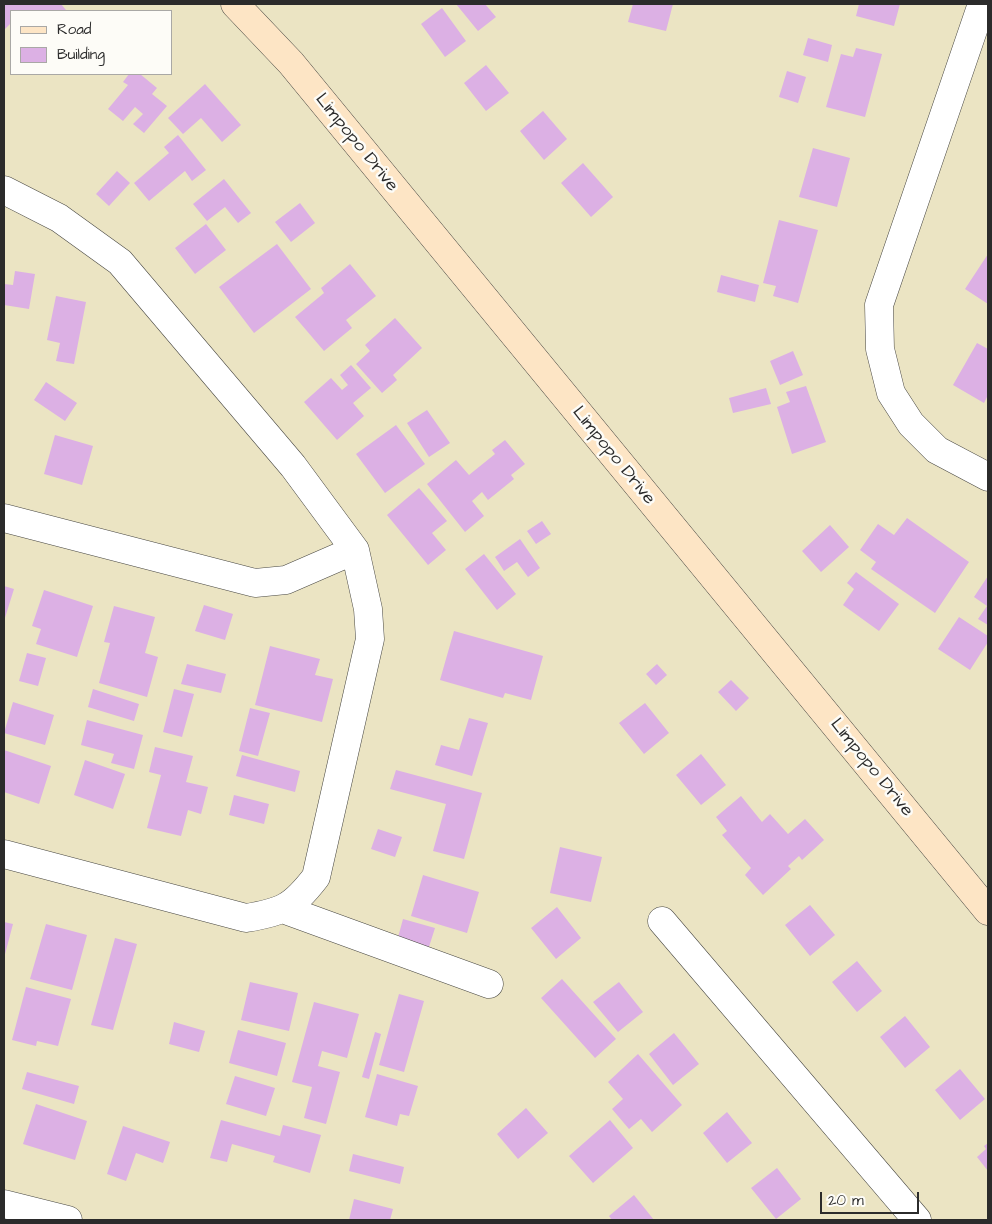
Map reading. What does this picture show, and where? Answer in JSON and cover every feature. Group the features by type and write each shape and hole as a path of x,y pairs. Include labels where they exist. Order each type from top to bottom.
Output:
{"street":[{"name":"Limpopo Drive","path":"235,4 291,63 988,911"},
{"path":"982,4 880,305 880,349 891,393 911,424 937,450 988,476"},
{"path":"4,190 59,218 120,262 293,466 355,550 360,580 368,609 370,639 316,877 300,898 283,909 269,914 246,918 4,854"},
{"path":"4,518 255,583 286,580 355,550"},
{"path":"283,909 489,984"},
{"path":"662,921 917,1220"},
{"path":"4,1204 68,1220"}],"building":[{"path":"4,4 61,4 66,10 10,10 10,24 4,30"},
{"path":"456,4 485,4 496,17 478,31"},
{"path":"633,4 673,4 666,31 628,22"},
{"path":"859,4 900,4 894,26 856,16"},
{"path":"442,8 466,41 445,57 421,24"},
{"path":"808,38 832,45 828,62 803,55"},
{"path":"856,48 882,54 865,117 826,107 841,54 853,57"},
{"path":"486,65 509,93 486,111 464,83"},
{"path":"787,71 806,77 798,103 779,97"},
{"path":"128,75 141,75 157,88 152,94 167,106 144,133 133,124 143,114 135,107 123,121 108,109 128,85 123,82"},
{"path":"205,84 241,125 222,142 201,118 183,134 168,118"},
{"path":"543,111 567,139 544,160 520,131"},
{"path":"178,135 206,170 192,181 185,171 149,201 134,183 169,153 164,147"},
{"path":"813,148 850,158 837,207 799,197"},
{"path":"583,163 613,197 591,217 561,183"},
{"path":"117,171 130,183 109,206 96,194"},
{"path":"224,179 251,213 238,223 225,207 207,221 193,204"},
{"path":"300,203 315,223 291,242 275,222"},
{"path":"779,220 818,230 798,303 773,296 776,286 763,283"},
{"path":"206,224 226,250 195,274 175,248"},
{"path":"277,244 311,289 254,333 219,287"},
{"path":"988,254 988,304 965,289"},
{"path":"350,264 376,296 346,320 352,328 324,351 295,317 324,293 321,288"},
{"path":"15,271 35,274 29,309 4,305 4,284 13,285"},
{"path":"721,275 759,285 755,302 717,292"},
{"path":"56,296 86,302 74,364 56,361 60,343 47,340"},
{"path":"395,318 422,348 393,375 397,380 382,393 356,364 370,351 365,345"},
{"path":"977,343 988,349 988,395 984,403 953,385"},
{"path":"793,351 803,375 780,385 770,361"},
{"path":"351,365 371,388 353,403 364,416 337,440 304,402 331,378 342,390 348,385 340,375"},
{"path":"46,382 77,403 65,421 34,400"},
{"path":"806,386 826,442 792,454 777,407 790,402 786,392"},
{"path":"766,388 771,404 733,413 729,398"},
{"path":"427,410 450,443 429,457 407,423"},
{"path":"396,425 425,464 385,493 356,454"},
{"path":"55,435 93,446 82,485 44,474"},
{"path":"505,440 525,464 511,475 514,479 488,500 482,492 472,501 484,516 465,532 427,484 456,460 469,475 495,454 492,450"},
{"path":"419,488 447,521 432,533 446,550 428,565 387,515"},
{"path":"907,518 969,562 935,613 871,569 876,562 860,550 878,524 894,535"},
{"path":"542,521 551,534 536,544 527,531"},
{"path":"830,525 849,547 821,572 802,551"},
{"path":"520,539 540,568 528,577 517,562 504,571 495,557"},
{"path":"484,554 516,594 497,610 465,569"},
{"path":"856,572 899,604 879,631 843,605 854,589 847,583"},
{"path":"988,576 988,625 978,619 987,606 974,597"},
{"path":"4,586 14,589 4,621"},
{"path":"44,590 93,606 77,657 36,644 41,629 32,626"},
{"path":"204,605 233,614 225,640 195,631"},
{"path":"114,606 155,617 145,653 158,657 147,697 99,683 110,643 104,642"},
{"path":"959,617 988,636 988,642 970,670 938,649"},
{"path":"454,631 543,656 531,700 505,693 503,698 440,680"},
{"path":"270,646 320,659 315,675 333,679 322,722 255,705"},
{"path":"27,653 46,658 38,686 19,681"},
{"path":"187,664 226,674 221,693 181,684"},
{"path":"657,664 667,675 656,685 646,674"},
{"path":"731,680 749,698 736,711 718,692"},
{"path":"93,689 139,704 134,721 88,707"},
{"path":"174,689 194,694 182,737 163,732"},
{"path":"13,702 54,715 45,745 4,733"},
{"path":"645,703 669,733 644,754 619,723"},
{"path":"250,708 270,713 258,756 239,751"},
{"path":"469,718 488,723 472,776 435,765 441,745 459,750"},
{"path":"87,720 143,735 134,769 111,763 114,754 81,745"},
{"path":"155,747 193,756 186,782 208,787 201,814 188,810 181,836 147,828 161,775 149,772"},
{"path":"4,750 51,766 39,804 4,792"},
{"path":"701,754 726,785 701,805 676,775"},
{"path":"242,755 300,771 295,792 236,776"},
{"path":"85,760 125,774 113,809 74,795"},
{"path":"396,770 482,793 464,859 433,851 446,804 390,789"},
{"path":"234,795 269,804 264,824 229,815"},
{"path":"741,796 762,822 770,814 788,834 805,819 824,840 802,860 799,856 788,866 791,869 763,895 745,875 751,868 722,835 727,831 716,817"},
{"path":"378,829 402,837 395,857 371,849"},
{"path":"560,847 602,857 591,902 550,893"},
{"path":"423,875 479,892 467,933 411,916"},
{"path":"810,905 835,935 810,956 785,925"},
{"path":"557,907 581,938 556,959 531,928"},
{"path":"403,919 435,928 428,950 397,941"},
{"path":"4,922 13,924 4,958"},
{"path":"46,924 87,935 72,990 30,979"},
{"path":"115,938 137,944 113,1030 91,1025"},
{"path":"857,961 882,991 857,1012 832,982"},
{"path":"562,979 616,1039 595,1058 541,998"},
{"path":"250,982 298,993 289,1031 241,1020"},
{"path":"619,982 643,1012 618,1032 593,1002"},
{"path":"26,987 71,999 58,1046 37,1041 36,1046 12,1040"},
{"path":"399,994 424,1001 404,1072 379,1065"},
{"path":"314,1002 359,1014 347,1058 322,1051 318,1066 340,1072 326,1124 304,1118 312,1087 292,1082"},
{"path":"905,1016 930,1047 905,1068 880,1037"},
{"path":"174,1022 205,1031 199,1052 169,1044"},
{"path":"238,1030 286,1043 277,1076 229,1063"},
{"path":"375,1032 381,1034 369,1079 362,1077"},
{"path":"674,1033 699,1064 673,1085 649,1054"},
{"path":"638,1054 682,1105 652,1132 641,1119 629,1129 612,1109 623,1099 608,1082"},
{"path":"960,1069 985,1099 960,1120 935,1090"},
{"path":"27,1072 79,1086 74,1104 22,1089"},
{"path":"377,1074 418,1086 409,1116 400,1114 397,1126 365,1117"},
{"path":"235,1076 275,1088 266,1116 226,1104"},
{"path":"36,1104 87,1121 75,1160 23,1144"},
{"path":"526,1108 548,1133 518,1159 497,1134"},
{"path":"727,1112 752,1143 727,1163 703,1133"},
{"path":"221,1120 280,1136 283,1125 321,1135 310,1173 273,1162 275,1156 232,1144 227,1162 210,1158"},
{"path":"610,1120 633,1148 593,1183 569,1156"},
{"path":"123,1126 170,1142 163,1163 136,1153 126,1181 107,1174"},
{"path":"988,1143 988,1171 977,1157 986,1149 984,1146"},
{"path":"353,1154 404,1167 400,1184 349,1171"},
{"path":"777,1168 801,1199 776,1219 751,1188"},
{"path":"634,1195 654,1220 612,1220 609,1216"},
{"path":"354,1199 393,1209 390,1220 349,1220"}]}
